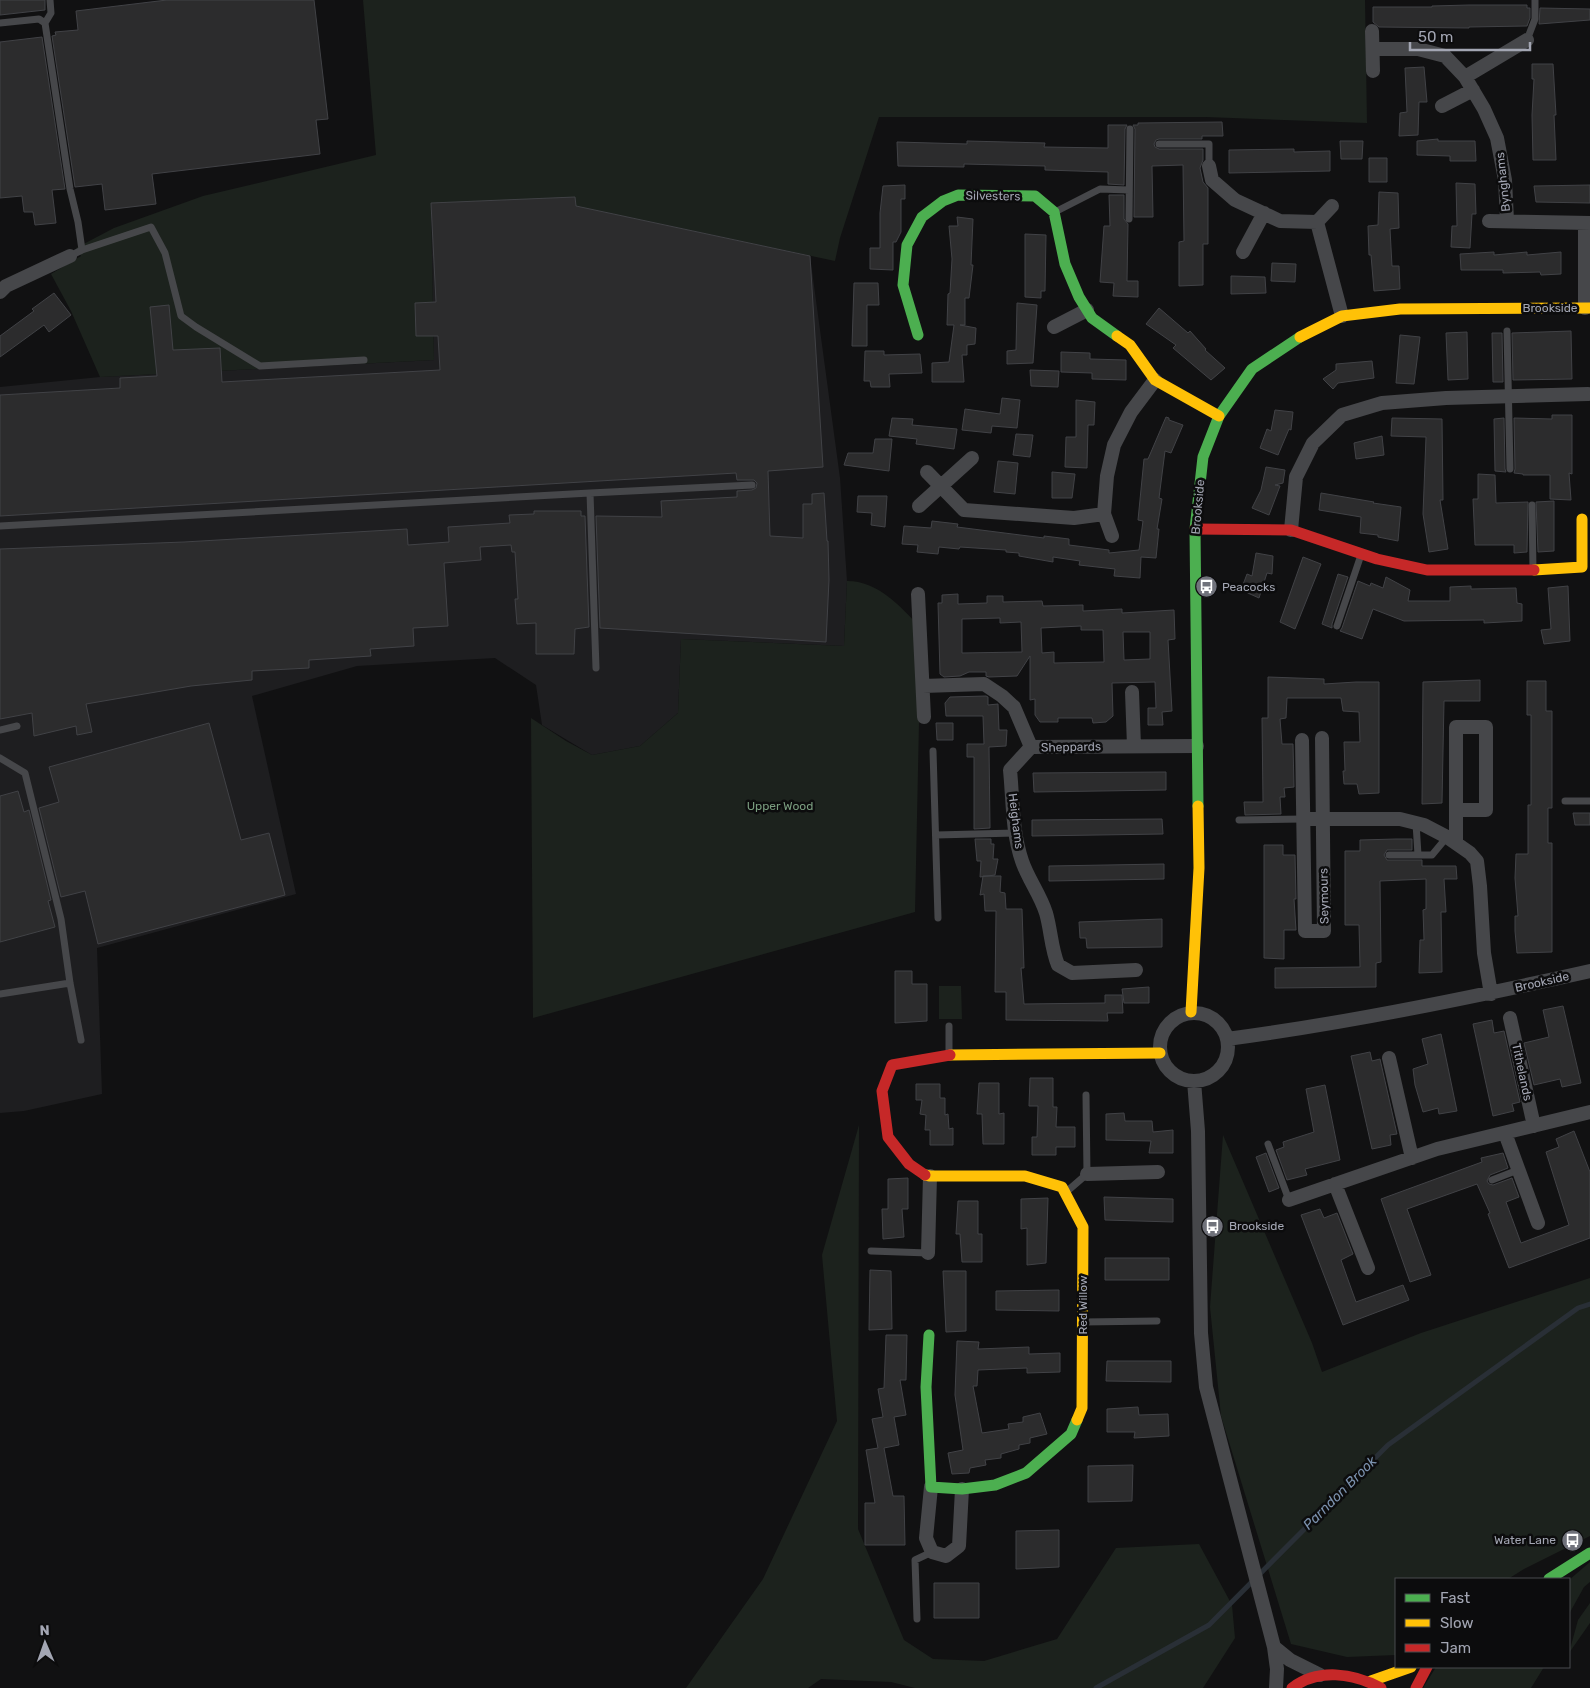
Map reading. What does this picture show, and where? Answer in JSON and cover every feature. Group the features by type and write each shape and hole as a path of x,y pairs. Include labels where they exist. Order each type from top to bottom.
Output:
{"street":[{"path":"1372,31 1373,71"},
{"path":"1465,77 1527,40"},
{"name":"Bynghams","path":"1372,49 1418,49 1444,56 1465,77 1484,109 1497,138 1505,180 1507,220"},
{"path":"1442,106 1473,90"},
{"path":"1209,166 1212,180 1235,200 1280,221 1317,222 1332,206"},
{"name":"Silvesters","path":"918,334 904,286 908,245 922,217 943,201 958,196 1035,196 1054,212"},
{"path":"1054,212 1066,264 1079,297 1092,318 1130,345 1155,380 1219,416"},
{"path":"1243,252 1264,213"},
{"name":"Bynghams","path":"1489,221 1588,223 1588,308"},
{"path":"1317,222 1342,316"},
{"path":"0,292 6,286 76,253"},
{"name":"Brookside","path":"1191,1012 1199,868 1195,528 1203,457 1219,416 1252,369 1297,339 1342,316 1400,309 1588,308"},
{"path":"1054,326 1087,310"},
{"path":"1112,536 1104,514 1107,476 1114,444 1131,412 1155,380"},
{"path":"1291,530 1296,477 1313,443 1342,415 1382,403 1509,395 1588,394"},
{"path":"919,506 972,458"},
{"path":"928,472 964,510 1074,518 1104,514"},
{"path":"1195,528 1291,530 1377,559 1427,570 1533,570 1582,567 1582,519"},
{"path":"918,594 924,717"},
{"name":"Sheppards","path":"923,686 984,684 1014,707 1031,747 1197,746"},
{"path":"1132,692 1134,746"},
{"path":"1451,840 1456,810 1456,726 1486,726 1486,810 1456,810"},
{"name":"Seymours","path":"1302,740 1304,931 1324,931 1322,738"},
{"name":"Heighams","path":"1031,747 1010,770 1015,833 1022,862 1038,892 1046,914 1052,951 1058,965 1072,973 1136,970"},
{"path":"1303,819 1400,819 1416,822 1451,840 1470,853 1477,861 1484,953 1492,994"},
{"name":"Brookside","path":"1227,1039 1279,1032 1492,994 1590,971"},
{"path":"1191,1012 1210,1016 1224,1030 1227,1039 1226,1059 1221,1068 1204,1080 1182,1079 1172,1073 1164,1064 1160,1053 1163,1031 1170,1022 1191,1012"},
{"name":"Tithelands","path":"1510,1018 1534,1126"},
{"path":"1065,1193 1062,1187 1025,1176 930,1176 922,1174 909,1164 888,1137 882,1091 892,1065 950,1056 1160,1053"},
{"path":"1389,1058 1412,1158"},
{"path":"1194,1081 1198,1131 1201,1333 1206,1387 1274,1647 1277,1669 1276,1688"},
{"path":"1289,1200 1437,1149 1590,1112"},
{"path":"1505,1133 1538,1223"},
{"path":"1087,1174 1158,1172"},
{"path":"928,1253 930,1176"},
{"path":"1335,1184 1368,1268"},
{"name":"Red Willow","path":"931,1487 962,1489 994,1485 1026,1473 1071,1434 1082,1408 1083,1227 1065,1193"},
{"path":"928,1335 926,1387 931,1487 926,1538 932,1552 946,1556 959,1546 962,1489"},
{"path":"1551,1578 1590,1553"},
{"path":"1274,1647 1290,1660 1320,1675"},
{"path":"1370,1680 1407,1668"},
{"path":"1416,1688 1426,1668"},
{"path":"1292,1688 1296,1683 1320,1675 1346,1675 1370,1680 1381,1688"}],"lane":[{"path":"50,0 51,13 46,23 70,190 78,222 76,253 151,227 165,253 181,316 196,327 260,366 364,360"},
{"path":"1527,40 1535,18 1535,0"},
{"path":"0,23 39,19 46,23"},
{"path":"1129,219 1130,128"},
{"path":"1159,144 1209,144 1209,166"},
{"path":"1054,212 1100,189 1129,190"},
{"path":"1508,331 1510,468"},
{"path":"0,526 752,485"},
{"path":"590,493 596,668"},
{"path":"1532,505 1533,570"},
{"path":"1336,626 1362,554"},
{"path":"0,730 18,726"},
{"path":"933,751 938,918"},
{"path":"0,758 25,773 61,919 70,983 81,1040"},
{"path":"1565,801 1590,802"},
{"path":"1239,820 1303,819"},
{"path":"1416,822 1418,855"},
{"path":"936,835 1015,833"},
{"path":"1389,855 1432,855 1451,840"},
{"path":"0,994 70,983"},
{"path":"950,1026 950,1056"},
{"path":"1065,1193 1087,1174 1086,1095"},
{"path":"1268,1144 1289,1200"},
{"path":"1492,1180 1518,1170"},
{"path":"871,1252 928,1253"},
{"path":"1083,1322 1157,1321"},
{"path":"917,1619 915,1560 932,1552"}],"shaded area":[{"path":"431,203 576,206 810,256 840,478 847,581 844,646 681,639 678,713 640,746 592,755 542,725 536,685 495,658 357,666 252,696 296,894 97,948 102,1094 24,1111 0,1113 0,387 100,377 434,360"}],"green space":[{"path":"363,0 1365,0 1367,123 1206,117 879,117 840,238 835,261 576,206 431,203 434,360 100,377 71,311 51,274 81,256 76,248 114,228 203,196 376,155"},
{"name":"Upper Wood","path":"847,581 869,585 888,596 921,628 915,912 533,1018 531,718 566,741 592,755 640,746 678,713 681,639 844,646"},
{"path":"939,986 961,986 962,1019 939,1019"},
{"path":"859,1125 858,1529 904,1640 933,1659 984,1661 1057,1639 1116,1548 1199,1544 1232,1605 1235,1638 1203,1688 915,1688 891,1682 821,1679 808,1688 686,1688 763,1579 837,1421 822,1255"},
{"path":"1223,1135 1312,1343 1322,1372 1421,1333 1590,1278 1590,1536 1510,1578 1395,1578 1395,1655 1347,1657 1291,1644 1221,1416 1210,1307"},
{"path":"1590,1562 1590,1582 1584,1587 1570,1612 1570,1579"},
{"path":"1590,1603 1590,1623 1570,1652 1570,1649 1578,1620"},
{"path":"1435,1668 1543,1668 1531,1688 1423,1688"}],"building":[{"path":"0,0 45,0 45,10 0,15"},
{"path":"167,0 314,0 328,119 316,120 320,154 152,174 156,204 105,210 102,184 75,187 52,36 56,35 55,32 78,30 76,11"},
{"path":"1527,5 1527,8 1530,8 1530,18 1527,26 1469,28 1379,27 1373,22 1373,7"},
{"path":"1540,8 1590,9 1590,20 1539,24"},
{"path":"42,37 65,189 52,190 56,223 35,225 33,212 24,212 22,196 0,198 0,42"},
{"path":"1532,64 1553,64 1556,160 1533,160 1532,115 1534,79 1532,79"},
{"path":"1424,67 1427,102 1419,102 1418,135 1399,136 1400,113 1407,112 1405,68"},
{"path":"1222,122 1223,136 1202,136 1202,139 1159,139 1154,144 1159,149 1203,149 1203,160 1200,168 1203,182 1208,188 1208,244 1203,244 1203,285 1179,286 1179,242 1184,241 1183,165 1152,166 1153,217 1134,217 1135,129 1133,125 1138,125 1138,123"},
{"path":"1108,125 1127,125 1125,129 1124,185 1108,184 1108,172 1045,170 1045,166 964,164 964,167 898,166 897,142 967,144 967,141 1045,143 1044,147 1108,148"},
{"path":"1438,139 1438,141 1475,141 1476,161 1450,161 1450,156 1417,155 1417,141"},
{"path":"1340,141 1363,141 1362,159 1341,159"},
{"path":"1294,149 1294,152 1330,151 1330,171 1229,173 1229,150"},
{"path":"1369,158 1387,158 1387,182 1369,182"},
{"path":"1456,183 1475,184 1476,214 1472,214 1470,248 1451,247 1452,226 1457,226"},
{"path":"905,185 905,199 901,199 901,232 896,242 893,242 893,270 870,269 870,248 880,248 880,213 883,186"},
{"path":"1590,185 1590,203 1536,202 1534,186"},
{"path":"1379,192 1398,193 1399,228 1390,229 1392,266 1399,266 1400,289 1374,291 1371,255 1369,255 1368,226 1378,225"},
{"path":"1109,195 1124,195 1124,219 1128,224 1127,281 1138,281 1138,297 1113,296 1114,283 1100,282 1104,226 1110,226"},
{"path":"575,197 576,206 810,256 823,467 768,471 770,536 803,538 803,504 812,504 812,494 824,493 829,580 826,642 600,628 596,516 662,517 661,501 737,497 737,491 756,488 757,483 754,480 737,480 736,473 0,516 0,395 120,388 120,378 157,376 150,307 169,305 173,350 220,348 222,382 440,370 438,336 416,336 415,303 436,302 431,203"},
{"path":"957,217 973,219 971,265 973,265 969,298 965,298 965,325 960,325 976,328 975,344 967,345 967,355 962,355 964,382 932,382 932,363 949,362 954,325 947,325 952,259 949,226 958,226"},
{"path":"1025,234 1046,235 1045,291 1041,291 1041,298 1025,297"},
{"path":"1494,252 1494,255 1527,252 1527,255 1561,252 1561,274 1541,275 1540,272 1503,273 1503,270 1461,270 1460,254"},
{"path":"1272,263 1296,264 1295,282 1271,281"},
{"path":"1231,276 1265,277 1266,293 1231,294"},
{"path":"854,283 878,283 879,305 867,305 867,346 852,346"},
{"path":"54,293 71,315 49,332 44,325 0,357 0,336 34,311 32,309"},
{"path":"1017,303 1037,305 1033,363 1007,364 1007,351 1016,350"},
{"path":"1159,308 1188,333 1190,331 1205,350 1225,368 1211,380 1173,348 1176,345 1146,324"},
{"path":"1571,331 1572,379 1513,380 1512,333"},
{"path":"1467,332 1468,379 1448,380 1446,333"},
{"path":"1492,333 1502,333 1503,382 1493,382"},
{"path":"1400,335 1420,337 1414,384 1396,383"},
{"path":"865,351 884,351 884,355 920,354 922,373 889,374 890,387 871,387 870,381 864,381"},
{"path":"1061,352 1090,353 1090,359 1126,360 1126,380 1092,379 1092,373 1061,372"},
{"path":"1372,361 1374,378 1338,383 1333,389 1323,379 1336,370 1336,364"},
{"path":"1030,370 1059,371 1058,387 1031,386"},
{"path":"1002,398 1020,400 1017,428 992,426 991,433 962,430 965,409 1000,414"},
{"path":"1076,400 1095,402 1094,425 1088,425 1087,468 1065,467 1066,437 1076,437"},
{"path":"1275,410 1293,412 1291,430 1289,429 1278,455 1260,448 1267,429 1271,431"},
{"path":"1552,415 1572,415 1572,474 1569,473 1571,500 1550,499 1550,475 1514,473 1514,418 1552,419"},
{"path":"1166,417 1183,425 1171,453 1165,451 1159,498 1162,499 1157,529 1159,529 1156,558 1141,557 1140,578 1114,576 1115,569 1079,565 1080,561 1053,557 1053,562 1019,556 1019,553 1006,552 1006,550 939,547 938,554 917,552 918,545 902,544 904,526 931,528 932,521 958,524 957,527 1044,538 1044,536 1069,539 1069,545 1109,550 1109,553 1139,550 1143,521 1138,520 1144,459 1148,459"},
{"path":"892,418 913,419 912,425 957,429 954,449 916,444 917,439 889,436"},
{"path":"1392,418 1442,419 1443,500 1440,500 1448,549 1429,552 1423,514 1426,437 1391,436"},
{"path":"1504,418 1506,472 1495,471 1494,419"},
{"path":"1016,434 1033,435 1030,457 1013,455"},
{"path":"1382,436 1384,455 1356,459 1354,443"},
{"path":"875,439 892,439 889,471 844,465 848,453 873,453"},
{"path":"998,461 1018,463 1015,494 994,492"},
{"path":"1266,467 1285,470 1283,483 1275,485 1280,486 1269,515 1252,508 1261,490"},
{"path":"1052,472 1075,474 1072,498 1052,498"},
{"path":"1478,474 1495,475 1496,503 1528,502 1527,552 1514,553 1514,545 1475,545 1473,499 1478,499"},
{"path":"1321,493 1401,507 1398,541 1378,537 1378,535 1360,533 1361,517 1319,510"},
{"path":"858,496 887,496 885,527 871,525 872,513 857,512"},
{"path":"1554,501 1554,551 1538,552 1536,502"},
{"path":"534,511 581,511 581,516 585,516 589,627 575,629 574,654 536,654 536,623 517,624 515,599 518,599 515,552 512,552 511,545 480,547 481,560 444,563 448,626 413,628 414,646 370,649 371,656 309,660 309,668 252,671 252,680 191,686 86,704 92,732 77,735 76,726 34,736 32,713 0,719 0,549 184,542 407,529 408,545 449,542 448,527 510,523 509,515 534,514"},
{"path":"1256,553 1273,556 1272,574 1267,573 1259,598 1241,590 1247,574 1252,576"},
{"path":"1303,557 1321,564 1295,629 1280,622"},
{"path":"1338,574 1348,577 1332,628 1322,624"},
{"path":"1386,577 1410,590 1408,601 1450,601 1450,587 1471,586 1471,589 1516,588 1517,603 1522,604 1522,621 1484,623 1484,620 1404,621 1373,609 1362,639 1340,631 1358,581 1370,586 1371,583 1383,588"},
{"path":"1568,586 1570,641 1544,644 1541,630 1551,629 1548,588"},
{"path":"958,594 958,604 987,603 987,596 1003,596 1003,602 1042,601 1043,606 1083,605 1083,611 1122,609 1122,613 1174,610 1175,639 1168,640 1172,711 1162,712 1163,725 1148,725 1148,708 1156,708 1155,682 1112,683 1113,716 1106,722 1093,723 1092,718 1058,718 1058,722 1040,722 1035,715 1035,699 1030,700 1030,656 1017,676 989,677 986,676 986,672 969,672 960,676 944,677 940,674 938,603 942,603 942,595","holes":["1000,618 1000,623 1021,622 1022,652 962,653 962,619","1081,626 1081,630 1103,630 1104,662 1054,663 1054,652 1042,653 1041,628","1123,632 1150,632 1150,659 1124,660"]},
{"path":"1268,677 1324,679 1324,684 1379,682 1379,793 1359,794 1357,784 1344,784 1344,742 1360,742 1359,712 1343,711 1341,698 1287,698 1286,718 1280,719 1282,744 1293,744 1294,787 1284,788 1285,797 1280,797 1281,814 1245,815 1244,802 1263,802 1262,718 1268,718"},
{"path":"1480,680 1480,701 1444,701 1442,803 1422,804 1423,682"},
{"path":"1527,681 1546,681 1546,711 1552,711 1552,808 1548,808 1548,843 1552,843 1552,952 1517,953 1515,931 1515,916 1518,916 1515,878 1516,854 1528,854 1528,805 1531,805 1531,715 1527,715"},
{"path":"950,697 988,697 988,705 998,704 999,730 1007,730 1006,746 989,747 990,828 974,829 974,757 967,757 967,744 984,744 983,716 946,716 945,703"},
{"path":"209,723 241,840 269,833 285,895 98,944 85,891 61,897 39,808 59,802 49,767"},
{"path":"936,723 953,723 953,740 937,740"},
{"path":"1166,772 1166,790 1034,792 1033,773"},
{"path":"18,791 24,812 29,810 51,900 48,901 55,927 0,942 0,796"},
{"path":"1573,813 1590,813 1590,825 1575,825"},
{"path":"1162,819 1163,834 1032,836 1032,820"},
{"path":"975,839 991,839 991,844 994,844 993,859 998,859 995,875 980,877 981,861 977,861"},
{"path":"1412,839 1412,850 1387,850 1384,855 1387,860 1422,860 1422,866 1456,866 1457,879 1444,879 1446,912 1441,912 1442,972 1419,973 1420,940 1424,940 1423,910 1426,909 1426,879 1380,881 1381,962 1376,963 1376,987 1275,988 1275,968 1360,967 1359,925 1345,925 1345,851 1360,851 1360,840"},
{"path":"1264,845 1283,845 1283,855 1295,855 1296,899 1294,899 1296,930 1284,930 1284,959 1264,958"},
{"path":"1164,864 1164,879 1049,881 1049,866"},
{"path":"983,876 1001,876 1000,892 1005,893 1006,909 1022,909 1024,968 1021,968 1024,1004 1105,1003 1105,995 1122,995 1123,1013 1107,1013 1108,1021 1006,1020 1006,992 995,992 996,911 985,911 984,894 980,895"},
{"path":"1162,919 1162,947 1087,948 1086,938 1080,938 1079,922"},
{"path":"895,971 912,971 912,984 927,984 927,1021 895,1023"},
{"path":"1149,987 1149,1003 1124,1003 1122,989"},
{"path":"1563,1006 1581,1083 1562,1087 1560,1079 1534,1085 1524,1043 1549,1037 1543,1010"},
{"path":"1492,1020 1494,1033 1504,1031 1520,1102 1512,1104 1514,1111 1493,1116 1473,1024"},
{"path":"1441,1034 1457,1111 1439,1114 1438,1108 1423,1112 1415,1085 1413,1069 1428,1064 1422,1039"},
{"path":"1370,1052 1372,1061 1380,1059 1397,1134 1390,1135 1391,1145 1372,1149 1351,1056"},
{"path":"1030,1078 1053,1078 1053,1107 1057,1107 1056,1127 1075,1127 1075,1147 1056,1147 1056,1155 1032,1155 1032,1137 1037,1137 1038,1106 1029,1106"},
{"path":"979,1083 999,1083 999,1114 1004,1113 1004,1144 983,1144 982,1114 977,1114"},
{"path":"916,1084 940,1084 940,1098 945,1098 945,1115 948,1114 949,1129 953,1128 953,1145 930,1145 930,1130 925,1130 926,1115 920,1114 922,1100 916,1100"},
{"path":"1325,1085 1340,1160 1305,1169 1307,1175 1287,1180 1276,1150 1284,1147 1283,1142 1314,1132 1306,1089"},
{"path":"1124,1113 1125,1121 1152,1121 1153,1132 1173,1130 1173,1153 1149,1153 1151,1141 1106,1140 1106,1114"},
{"path":"1574,1131 1590,1172 1590,1238 1509,1268 1488,1214 1490,1213 1477,1184 1407,1209 1431,1275 1410,1282 1381,1199 1482,1162 1481,1158 1503,1153 1508,1168 1490,1175 1487,1181 1493,1185 1512,1178 1519,1197 1506,1202 1521,1243 1569,1225 1546,1152 1559,1147 1556,1139"},
{"path":"1266,1153 1279,1188 1269,1192 1256,1157"},
{"path":"908,1178 908,1209 902,1209 904,1237 883,1239 882,1209 888,1209 888,1179"},
{"path":"1104,1197 1173,1199 1173,1222 1105,1220"},
{"path":"1048,1198 1046,1263 1027,1265 1027,1228 1021,1229 1021,1199"},
{"path":"958,1201 978,1201 978,1234 982,1234 982,1262 962,1262 960,1234 956,1234"},
{"path":"1320,1209 1324,1218 1337,1213 1353,1254 1341,1260 1356,1302 1403,1285 1409,1300 1343,1325 1301,1215"},
{"path":"1105,1258 1169,1258 1169,1280 1105,1280"},
{"path":"870,1270 891,1271 892,1329 869,1330"},
{"path":"943,1271 966,1271 966,1331 946,1332"},
{"path":"1059,1290 1059,1311 996,1310 996,1291"},
{"path":"886,1335 907,1335 906,1380 900,1380 906,1415 894,1417 899,1445 884,1448 893,1496 904,1496 905,1545 865,1545 865,1503 875,1503 866,1450 878,1448 872,1419 883,1417 878,1389 884,1388"},
{"path":"957,1341 979,1342 978,1349 1029,1347 1029,1354 1060,1353 1060,1372 1027,1373 1027,1368 978,1370 977,1386 973,1386 982,1433 1009,1429 1008,1424 1023,1422 1023,1417 1040,1413 1047,1434 1030,1438 1030,1443 1019,1445 1019,1449 1001,1454 1001,1458 985,1460 986,1465 970,1468 969,1473 952,1474 948,1453 963,1450 955,1395"},
{"path":"1107,1361 1171,1361 1171,1382 1106,1381"},
{"path":"1138,1407 1139,1415 1168,1414 1169,1436 1134,1438 1135,1432 1107,1432 1107,1409"},
{"path":"1133,1465 1132,1501 1088,1502 1088,1466"},
{"path":"1059,1530 1059,1567 1016,1569 1016,1531"},
{"path":"934,1583 979,1583 979,1618 934,1618"}],"waterway":[{"name":"Parndon Brook","path":"1096,1688 1209,1625 1388,1445 1578,1308 1590,1304"}],"traffic: fast":[{"path":"918,335 903,285 907,245 922,217 943,201 958,195 1035,196 1054,212 1065,264 1079,297 1092,318 1117,336"},
{"path":"1198,806 1195,529 1203,457 1219,416 1252,369 1300,337"},
{"path":"929,1335 926,1387 931,1487 962,1489 995,1485 1026,1473 1071,1434 1077,1420"},
{"path":"1551,1578 1590,1553"}],"traffic: slow":[{"path":"1300,337 1342,316 1400,309 1590,308"},
{"path":"1117,336 1130,345 1155,380 1219,416"},
{"path":"1534,570 1582,567 1582,519"},
{"path":"1191,1012 1199,868 1198,806"},
{"path":"950,1055 1160,1053"},
{"path":"925,1175 1025,1176 1062,1187 1083,1227 1082,1408 1077,1420"},
{"path":"1371,1681 1408,1668"}],"traffic: jam":[{"path":"1195,529 1291,530 1377,559 1427,570 1534,570"},
{"path":"925,1175 909,1164 888,1137 882,1091 892,1065 950,1055"},
{"path":"1416,1688 1426,1668"},
{"path":"1292,1688 1313,1677 1324,1675 1347,1676 1381,1688"}],"place":[{"name":"Peacocks","path":"1206,587"},
{"name":"Brookside","path":"1213,1226"},
{"name":"Water Lane","path":"1572,1540"}]}
